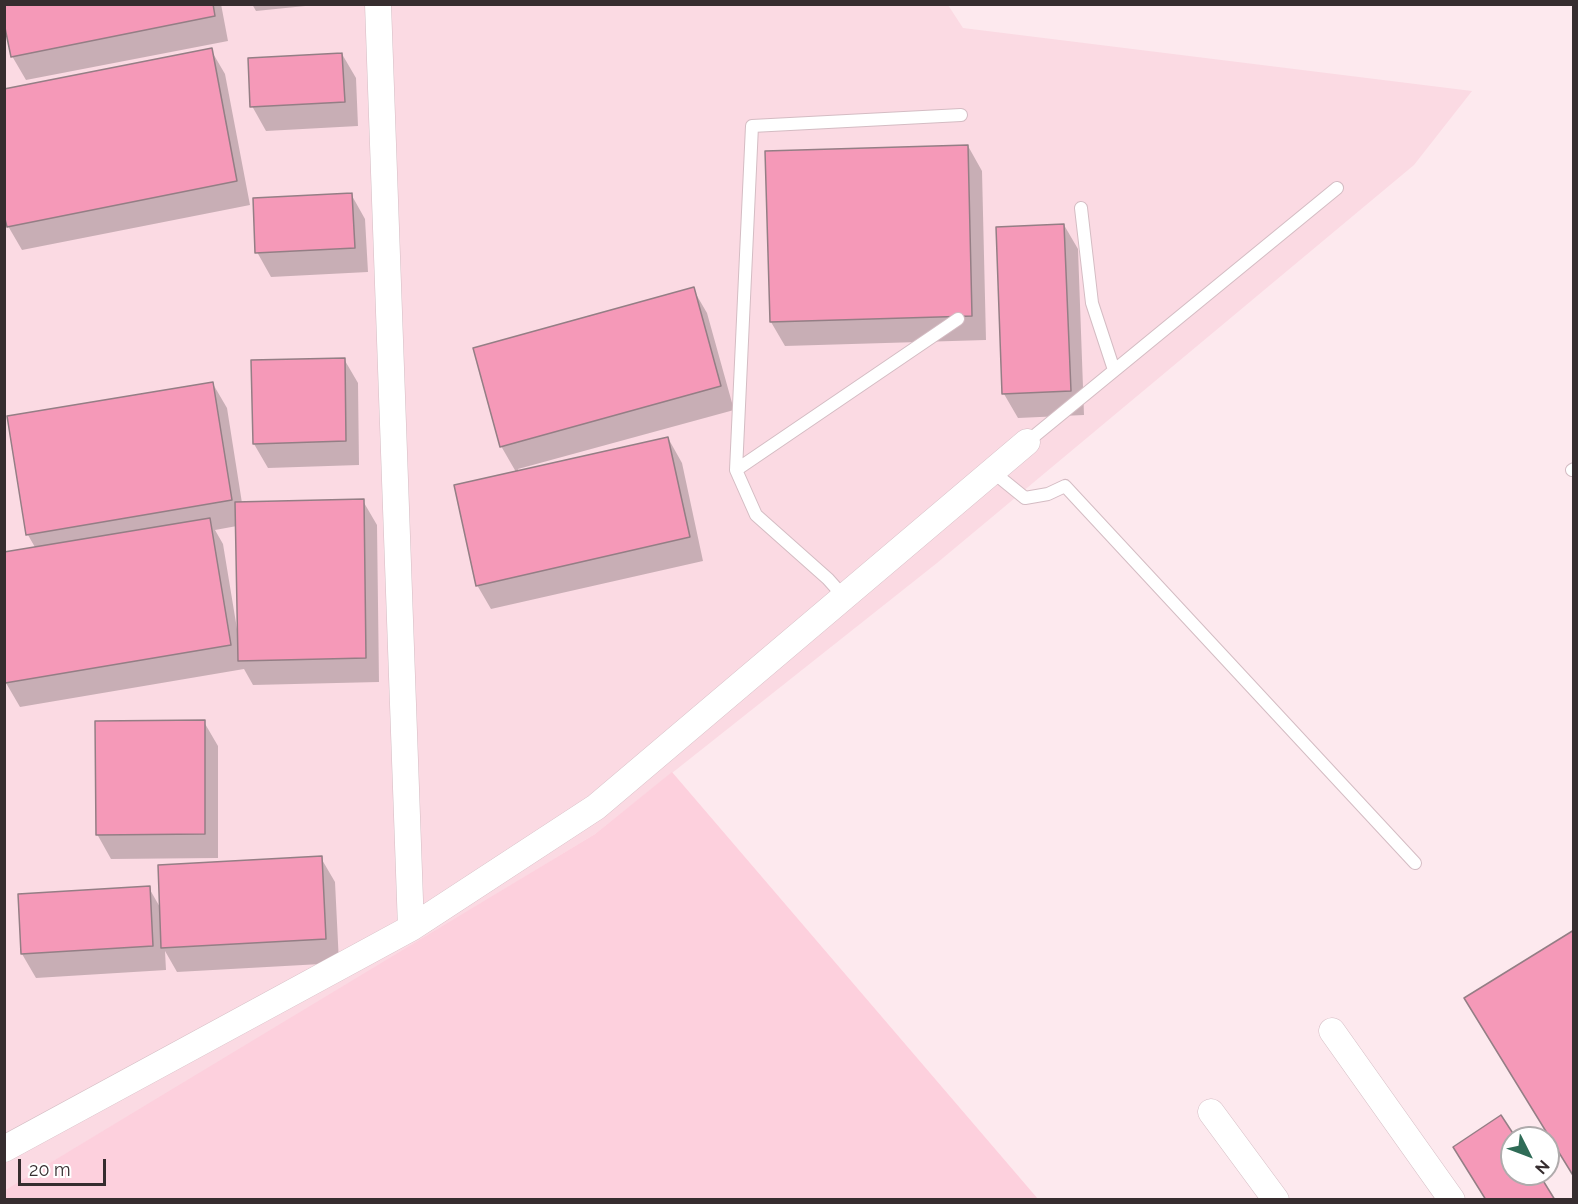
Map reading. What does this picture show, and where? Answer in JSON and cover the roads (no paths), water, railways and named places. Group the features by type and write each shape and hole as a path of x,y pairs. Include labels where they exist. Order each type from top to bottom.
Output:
{"street":[{"path":"378,4 411,928"},
{"path":"4,1149 411,928 596,807 1027,442"},
{"path":"1332,1031 1452,1200"},
{"path":"1211,1112 1276,1200"}],"lane":[{"path":"843,597 828,579 756,515 736,470 752,126 961,115"},
{"path":"1027,442 1337,188"},
{"path":"1081,208 1092,303 1114,370"},
{"path":"736,470 958,319"},
{"path":"993,472 1025,498 1048,494 1065,486 1415,863"}]}
